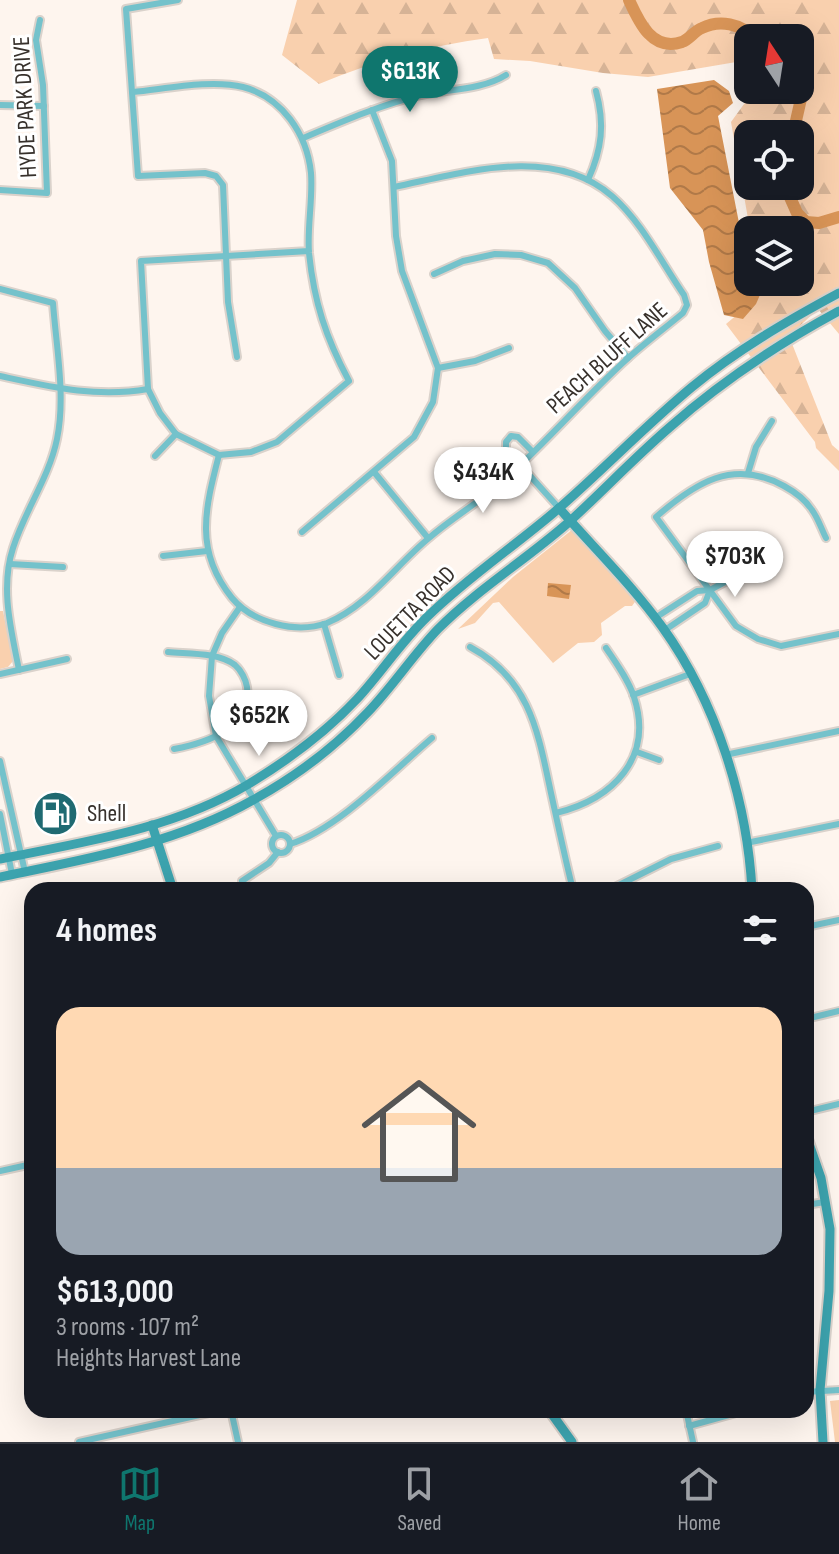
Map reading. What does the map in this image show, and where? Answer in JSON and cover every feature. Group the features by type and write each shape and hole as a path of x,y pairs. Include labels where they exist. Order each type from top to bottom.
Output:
{"main road":[{"name":"LOUETTA ROAD","path":"4,858 152,825 188,813 246,786 301,749 355,701 425,619 449,596 559,508 694,385 770,331 839,293"},
{"name":"LOUETTA ROAD","path":"0,877 156,842 194,829 254,800 311,762 368,712 437,631 460,609 570,521 705,398 780,343 839,311"},
{"path":"559,508 632,588 665,630 699,690 725,755 739,805 751,882"},
{"path":"449,596 460,609"},
{"path":"355,701 368,712"},
{"path":"152,825 170,882"},
{"path":"814,1158 821,1178 830,1229 829,1291 820,1390 823,1442"},
{"path":"555,1418 572,1442"}],"street":[{"path":"178,0 126,9 138,176 205,173 216,176 223,185 228,302 237,357"},
{"name":"HYDE PARK DRIVE","path":"0,190 47,193 44,106 36,40 40,20"},
{"path":"303,138 372,110 418,96 494,83 506,75"},
{"path":"133,92 217,84 242,86 266,95 285,112 303,138 311,173 309,251 316,298 329,343 349,381 277,442 251,452 219,455 176,434 160,413 148,389 141,261 309,251"},
{"path":"394,187 476,170 518,166 551,168 588,180 602,140 601,112 596,91"},
{"path":"0,105 44,106"},
{"path":"302,532 414,437 433,402 438,368 402,271 396,236 392,161 372,110"},
{"name":"PEACH BLUFF LANE","path":"240,607 262,620 294,628 324,624 353,610 428,538 501,483 628,358 683,313 687,305 684,295 636,222 612,195 588,180"},
{"path":"434,274 463,261 495,254 521,255 548,263 575,288 628,358"},
{"path":"0,289 53,303 59,389 57,437 40,488 13,548 10,564 7,604 19,670"},
{"path":"438,368 475,361 509,348"},
{"path":"0,376 59,389 120,394 148,389"},
{"path":"748,473 756,447 772,421"},
{"path":"155,456 176,434"},
{"path":"533,452 518,437 511,436 506,442 506,449 559,508"},
{"path":"219,455 208,497 207,551 215,574 240,607 222,633 212,656 209,696 216,736 276,836"},
{"path":"374,472 428,538"},
{"path":"826,538 812,509 797,493 776,481 748,473 704,481 656,517 736,626 758,639 781,646 839,634"},
{"path":"163,556 207,551"},
{"path":"10,564 63,567"},
{"path":"655,618 697,591 710,590 736,576"},
{"path":"665,630 705,603 710,590"},
{"path":"324,624 339,675"},
{"path":"470,647 504,672 536,722 571,882"},
{"path":"556,813 600,797 624,774 637,752 639,721 633,695 606,648"},
{"path":"168,652 212,656 235,665 246,680 249,697 243,715 229,729 199,744 174,749"},
{"path":"0,674 67,659"},
{"path":"633,695 690,674"},
{"path":"536,722 547,719"},
{"path":"725,755 839,731"},
{"path":"276,836 272,846 278,852 286,852 290,844 307,839 346,811 432,738"},
{"path":"637,752 659,760"},
{"path":"1,766 25,872"},
{"path":"0,814 4,858 12,874"},
{"path":"746,843 839,824"},
{"path":"276,836 286,836 290,844"},
{"path":"625,882 671,859 718,846"},
{"path":"242,881 269,863 278,852"},
{"path":"814,925 839,920"},
{"path":"814,1017 839,1011"},
{"path":"814,1110 839,1104"},
{"path":"0,1171 24,1166"},
{"path":"814,1204 825,1202"},
{"path":"814,1391 839,1390"},
{"path":"79,1442 186,1418"},
{"path":"233,1418 238,1442"},
{"path":"688,1418 693,1442"},
{"path":"689,1426 718,1418"}],"green space":[{"path":"297,0 839,0 839,334 818,309 789,336 832,445 839,451 839,471 816,448 815,442 726,324 759,296 814,296 814,216 748,216 745,200 814,200 814,120 734,120 734,139 731,122 744,104 814,104 814,24 734,24 734,62 648,77 494,59 488,38 402,55 319,84 282,55"},
{"path":"573,529 637,599 632,606 625,606 601,623 602,635 594,642 578,643 553,663 499,602 493,603 475,623 458,629 513,577"},
{"path":"0,611 3,611 13,661 8,667 0,669"},
{"path":"839,1400 839,1442 835,1442 830,1401"}],"water":[{"path":"714,80 729,91 733,103 718,116 738,216 734,216 734,296 760,296 743,319 724,315 703,230 670,188 657,89"},
{"path":"548,583 571,585 569,599 547,596"}],"waterway":[{"path":"629,0 648,33 662,43 682,42 709,25 734,26"},
{"path":"796,120 800,104"},
{"path":"791,200 797,213 806,222 819,223 839,217"}],"place":[{"name":"Shell","path":"56,813"}]}
